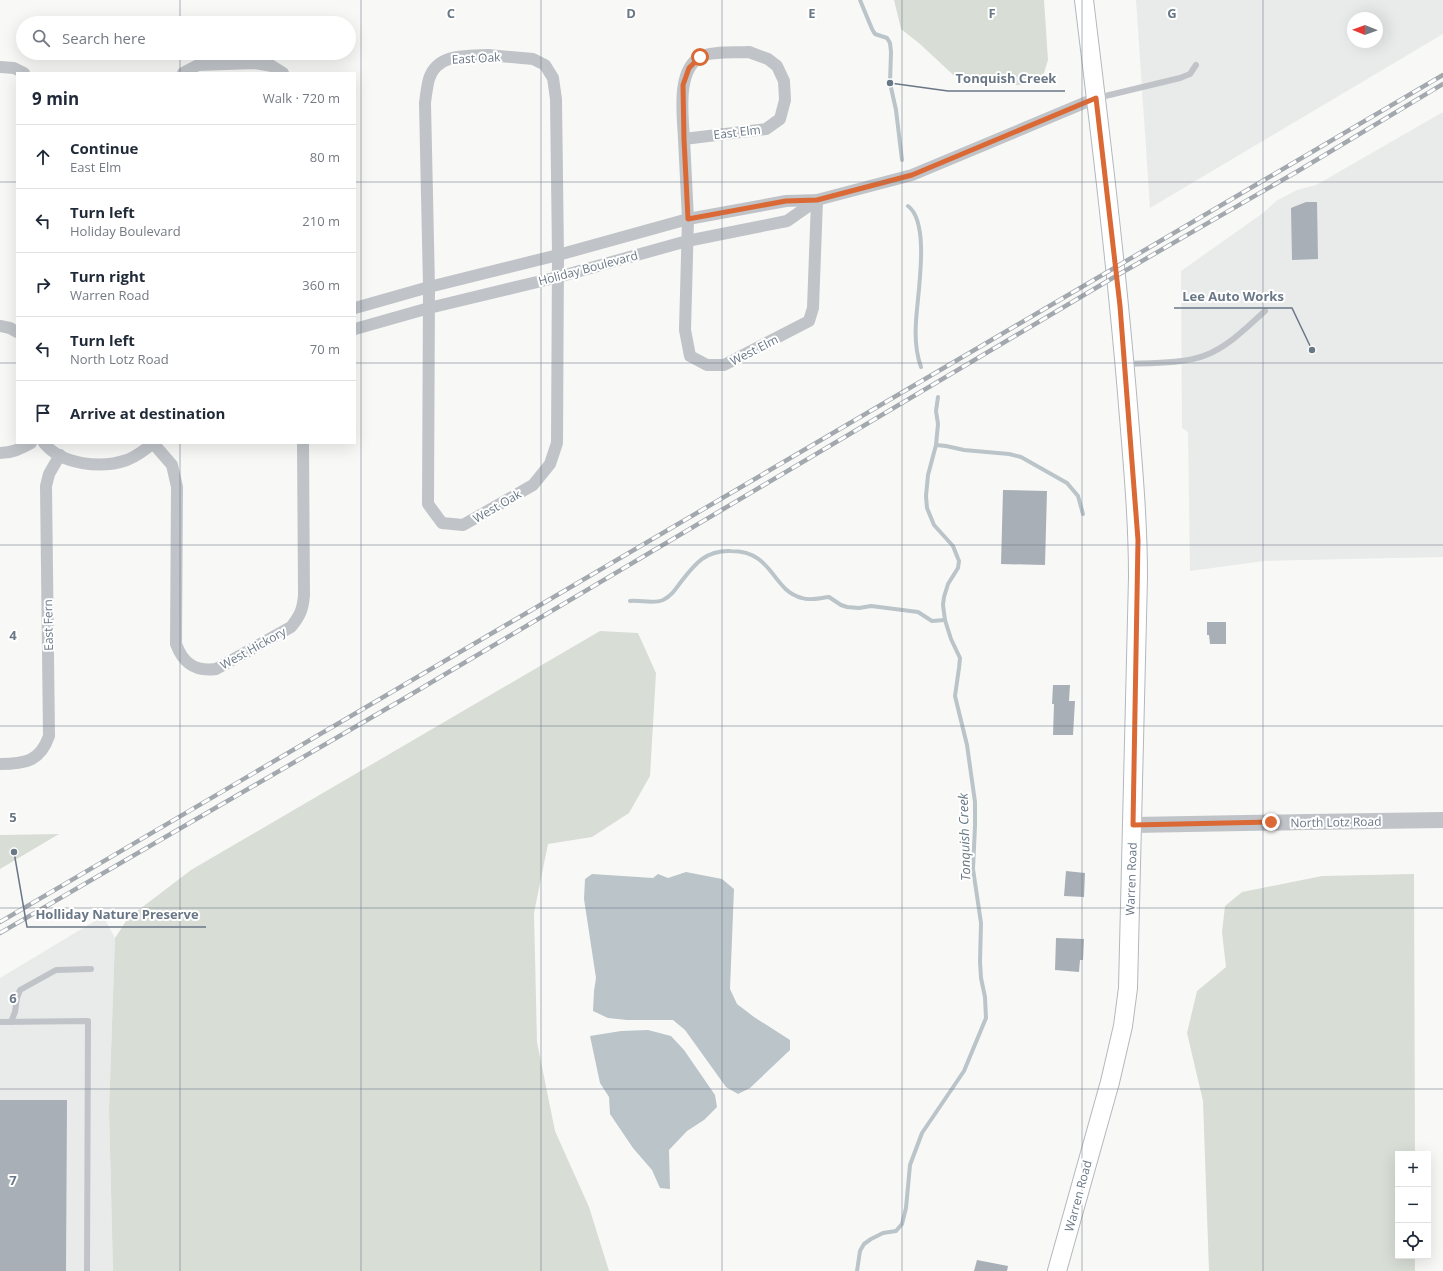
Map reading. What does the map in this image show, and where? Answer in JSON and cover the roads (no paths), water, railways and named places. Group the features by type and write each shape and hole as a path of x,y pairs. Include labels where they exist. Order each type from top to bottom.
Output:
{"main road":[{"name":"Warren Road","path":"1057,1271 1110,1082 1123,1026 1128,988 1133,825 1138,540 1120,306 1084,0"}],"street":[{"name":"East Elm","path":"684,139 766,129 780,120 785,100 784,81 777,66 768,59 749,52 716,53 700,57 689,68 683,85 684,139 688,219 687,241"},
{"name":"East Oak","path":"429,308 425,103 429,79 434,68 445,60 456,57 488,55 533,59 545,65 552,78 556,99 558,277"},
{"path":"185,72 198,64 255,62 272,66 281,72"},
{"path":"0,67 14,68 22,72"},
{"name":"Holiday Boulevard","path":"356,308 429,287 558,255 688,219 786,201 817,200 912,175 1096,98"},
{"name":"Holiday Boulevard","path":"356,329 429,308 558,277 687,241 787,221 817,200"},
{"name":"West Elm","path":"687,241 685,330 690,356 707,365 724,365 809,321 813,308 817,200"},
{"name":"West Oak","path":"429,308 428,504 442,523 463,525 533,485 550,464 557,443 558,277"},
{"path":"0,326 10,328 16,331"},
{"path":"0,454 19,450 29,444"},
{"path":"45,444 49,449 60,456 84,463 99,464 126,460 135,456 152,444"},
{"name":"West Hickory","path":"154,444 172,465 177,487 176,644 180,654 186,662 194,667 208,670 216,669 291,627 299,618 304,605 303,444"},
{"name":"East Fern","path":"0,764 19,764 28,761 43,750 49,736 46,486 49,474 60,456"},
{"name":"North Lotz Road","path":"1133,825 1443,820"}],"lane":[{"path":"1096,98 1180,78 1190,74 1196,65"},
{"path":"1125,364 1183,360 1206,355 1229,343 1265,311"},
{"path":"11,1022 20,990 56,970 91,969"},
{"path":"0,1022 88,1021 87,1271"}],"waterway":[{"name":"Tonquish Creek","path":"860,0 875,34 887,38 890,43 890,83 896,110 902,160"},
{"name":"Tonquish Creek","path":"908,206 915,215 921,243 916,333 917,350 921,367"},
{"name":"Tonquish Creek","path":"857,1271 860,1251 864,1244 883,1233 896,1231 902,1224 906,1208 910,1165 922,1133 964,1071 986,1018 985,997 981,978 980,962 981,923 973,869 975,802 967,745 955,696 960,658 951,639 945,620 943,605 948,584 958,568 959,561 953,546 934,525 927,508 926,496 928,475 936,445 938,424 936,411 938,397"},
{"path":"936,445 964,450 1009,454 1021,457 1067,483 1078,496 1083,514"},
{"path":"630,601 656,602 663,600 673,593 696,564 701,560 714,553 731,551 745,553 756,557 792,594 805,599 829,597 847,607 859,608 871,606 918,612 932,621 945,620"}],"railway":[{"path":"0,922 1443,75"},
{"path":"0,933 405,698 1116,276 1298,171 1443,84"}],"place":[{"name":"Tonquish Creek","path":"890,83"},
{"name":"Lee Auto Works","path":"1312,350"},
{"name":"Holliday Nature Preserve","path":"14,852"}]}
